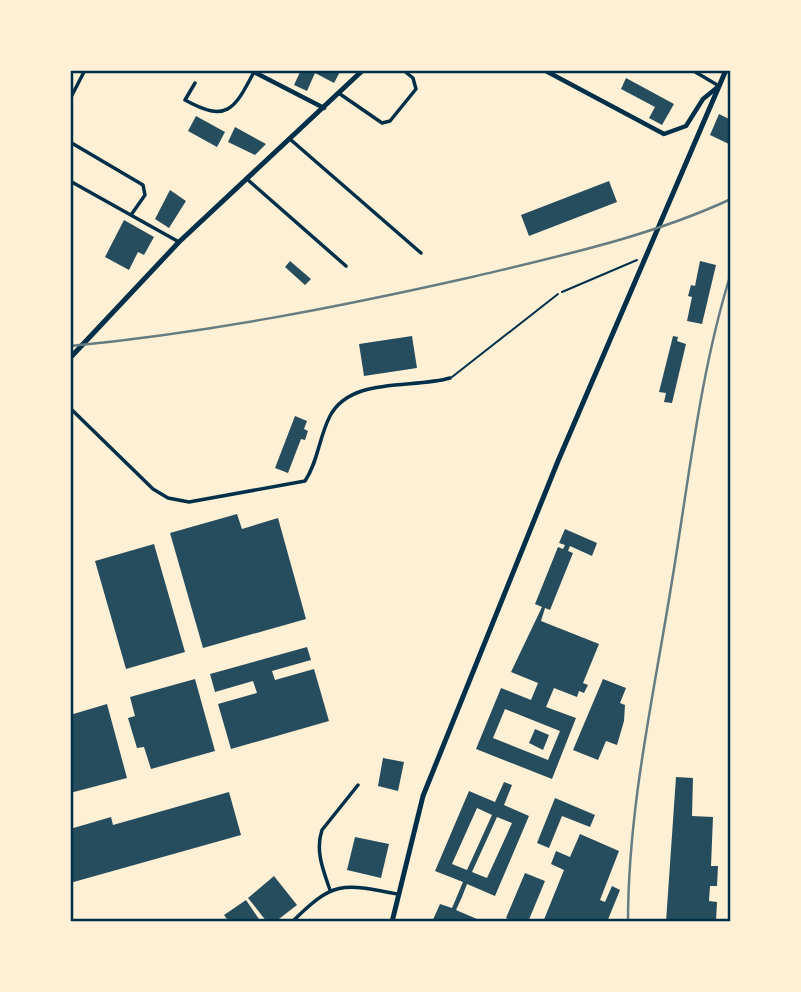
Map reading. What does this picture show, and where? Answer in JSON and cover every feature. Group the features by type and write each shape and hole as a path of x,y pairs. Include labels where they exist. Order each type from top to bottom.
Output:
{"main road":[{"path":"70,358 179,242 363,70"},
{"path":"392,922 423,796 558,461 726,70"}],"street":[{"path":"70,99 85,70"},
{"path":"340,93 382,123 390,121 416,89 413,78 403,70"},
{"path":"544,70 664,134 682,130 703,99 719,86 692,70"},
{"path":"195,83 185,100 210,113 218,113 235,105 252,71 324,109"},
{"path":"291,140 421,254"},
{"path":"70,142 143,184 145,195 131,215"},
{"path":"248,180 346,266"},
{"path":"70,181 179,242"},
{"path":"70,408 153,489 168,498 189,502 304,481 329,418 345,399 376,388 424,385 450,378"},
{"path":"330,890 321,862 319,838 322,830 358,785"},
{"path":"292,922 319,896 330,890 353,887 397,894"}],"lane":[{"path":"450,378 558,294"}],"path":[{"path":"70,71 79,70"},
{"path":"558,294 624,264 644,262"}],"building":[{"path":"301,70 341,70 334,83 315,73 307,91 294,85"},
{"path":"626,78 674,104 662,125 649,118 655,107 621,89"},
{"path":"719,114 731,120 731,145 710,135"},
{"path":"196,116 225,132 217,147 188,131"},
{"path":"235,127 266,144 255,155 228,142"},
{"path":"609,181 617,202 529,236 521,215"},
{"path":"170,190 186,201 169,228 155,219"},
{"path":"124,220 154,237 144,255 138,252 129,270 105,257"},
{"path":"290,261 311,279 305,285 285,267"},
{"path":"700,261 716,265 702,324 687,321 692,297 688,296 691,285 695,286"},
{"path":"412,336 417,368 364,376 359,344"},
{"path":"673,336 678,337 677,341 686,344 672,403 664,402 666,393 659,392"},
{"path":"295,416 307,421 304,429 308,431 305,440 301,439 288,473 275,468"},
{"path":"237,514 242,529 278,518 306,619 203,648 170,533"},
{"path":"565,529 597,543 592,556 570,546 568,551 573,553 550,610 545,608 541,621 599,644 583,683 588,685 584,693 579,691 577,697 554,688 546,707 576,718 552,779 476,749 501,688 531,700 538,683 511,672 542,607 535,604 558,547 563,549 565,545 559,543","holes":["505,709 560,731 548,760 493,738"]},
{"path":"154,544 185,652 126,669 95,561"},
{"path":"307,647 311,660 272,671 275,680 314,669 329,721 231,749 218,704 257,693 253,681 215,692 210,674"},
{"path":"195,679 215,751 151,769 144,747 137,748 128,718 135,716 130,697"},
{"path":"603,679 626,688 620,703 625,705 624,721 617,745 606,741 598,760 573,750"},
{"path":"107,704 127,778 70,793 70,715"},
{"path":"535,729 549,735 543,750 529,743"},
{"path":"383,758 404,762 398,791 378,786"},
{"path":"676,777 693,778 692,816 713,817 711,866 718,866 717,886 710,886 709,901 717,902 716,922 666,922"},
{"path":"504,782 512,785 504,805 529,816 495,896 467,884 456,910 484,922 432,922 440,904 452,908 463,882 435,871 469,791 495,802","holes":["477,808 492,815 467,870 452,864","497,817 512,823 487,878 472,872"]},
{"path":"229,792 241,835 70,883 70,829 111,817 113,825"},
{"path":"555,798 595,815 590,827 562,816 549,848 537,843"},
{"path":"580,834 619,851 600,900 605,902 612,886 620,890 607,922 543,922 564,870 551,864 556,851 570,857"},
{"path":"355,837 389,844 381,878 347,870"},
{"path":"525,873 545,881 528,922 515,922 506,918"},
{"path":"274,876 297,905 275,922 267,922 248,898"},
{"path":"246,900 261,922 229,922 224,915"}],"railway":[{"path":"70,346 272,318 472,277 636,235 731,199"},
{"path":"628,922 632,836 643,751 703,387 731,273"}]}
